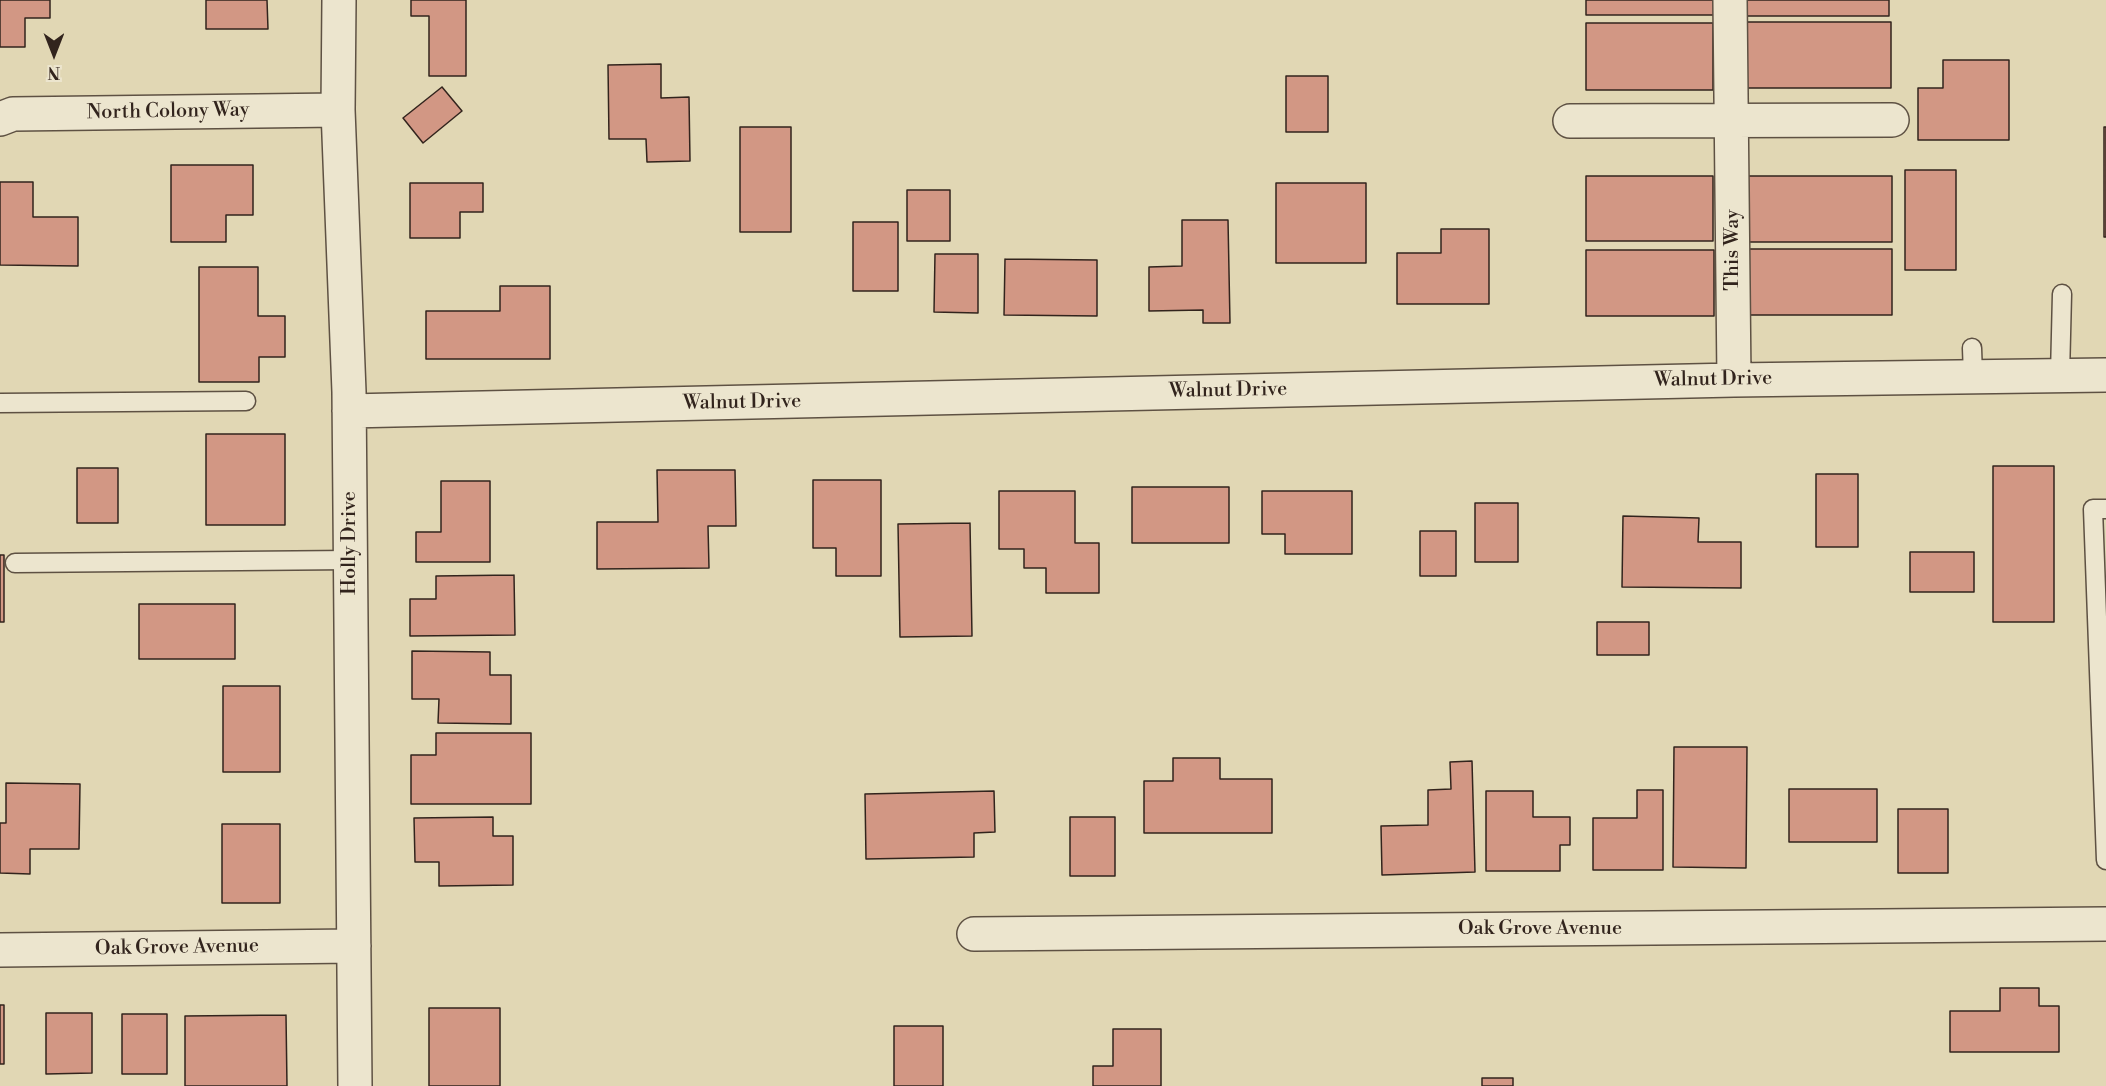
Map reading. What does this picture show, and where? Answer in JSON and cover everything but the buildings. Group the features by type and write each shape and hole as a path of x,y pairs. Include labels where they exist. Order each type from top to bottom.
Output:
{"street":[{"name":"Holly Drive","path":"339,0 338,110 349,411 355,1086"},
{"name":"This Way","path":"1730,0 1734,380"},
{"name":"North Colony Way","path":"0,119 13,114 338,110"},
{"path":"1570,121 1892,120"},
{"name":"Walnut Drive","path":"349,411 1734,380 1973,362 2060,375 2106,375"},
{"name":"Oak Grove Avenue","path":"974,934 2106,924"},
{"name":"Oak Grove Avenue","path":"0,950 354,946"}],"lane":[{"path":"2060,375 2062,294"},
{"path":"0,403 246,401"},
{"path":"2106,509 2093,509 2106,860"},
{"path":"15,563 351,560"}]}
